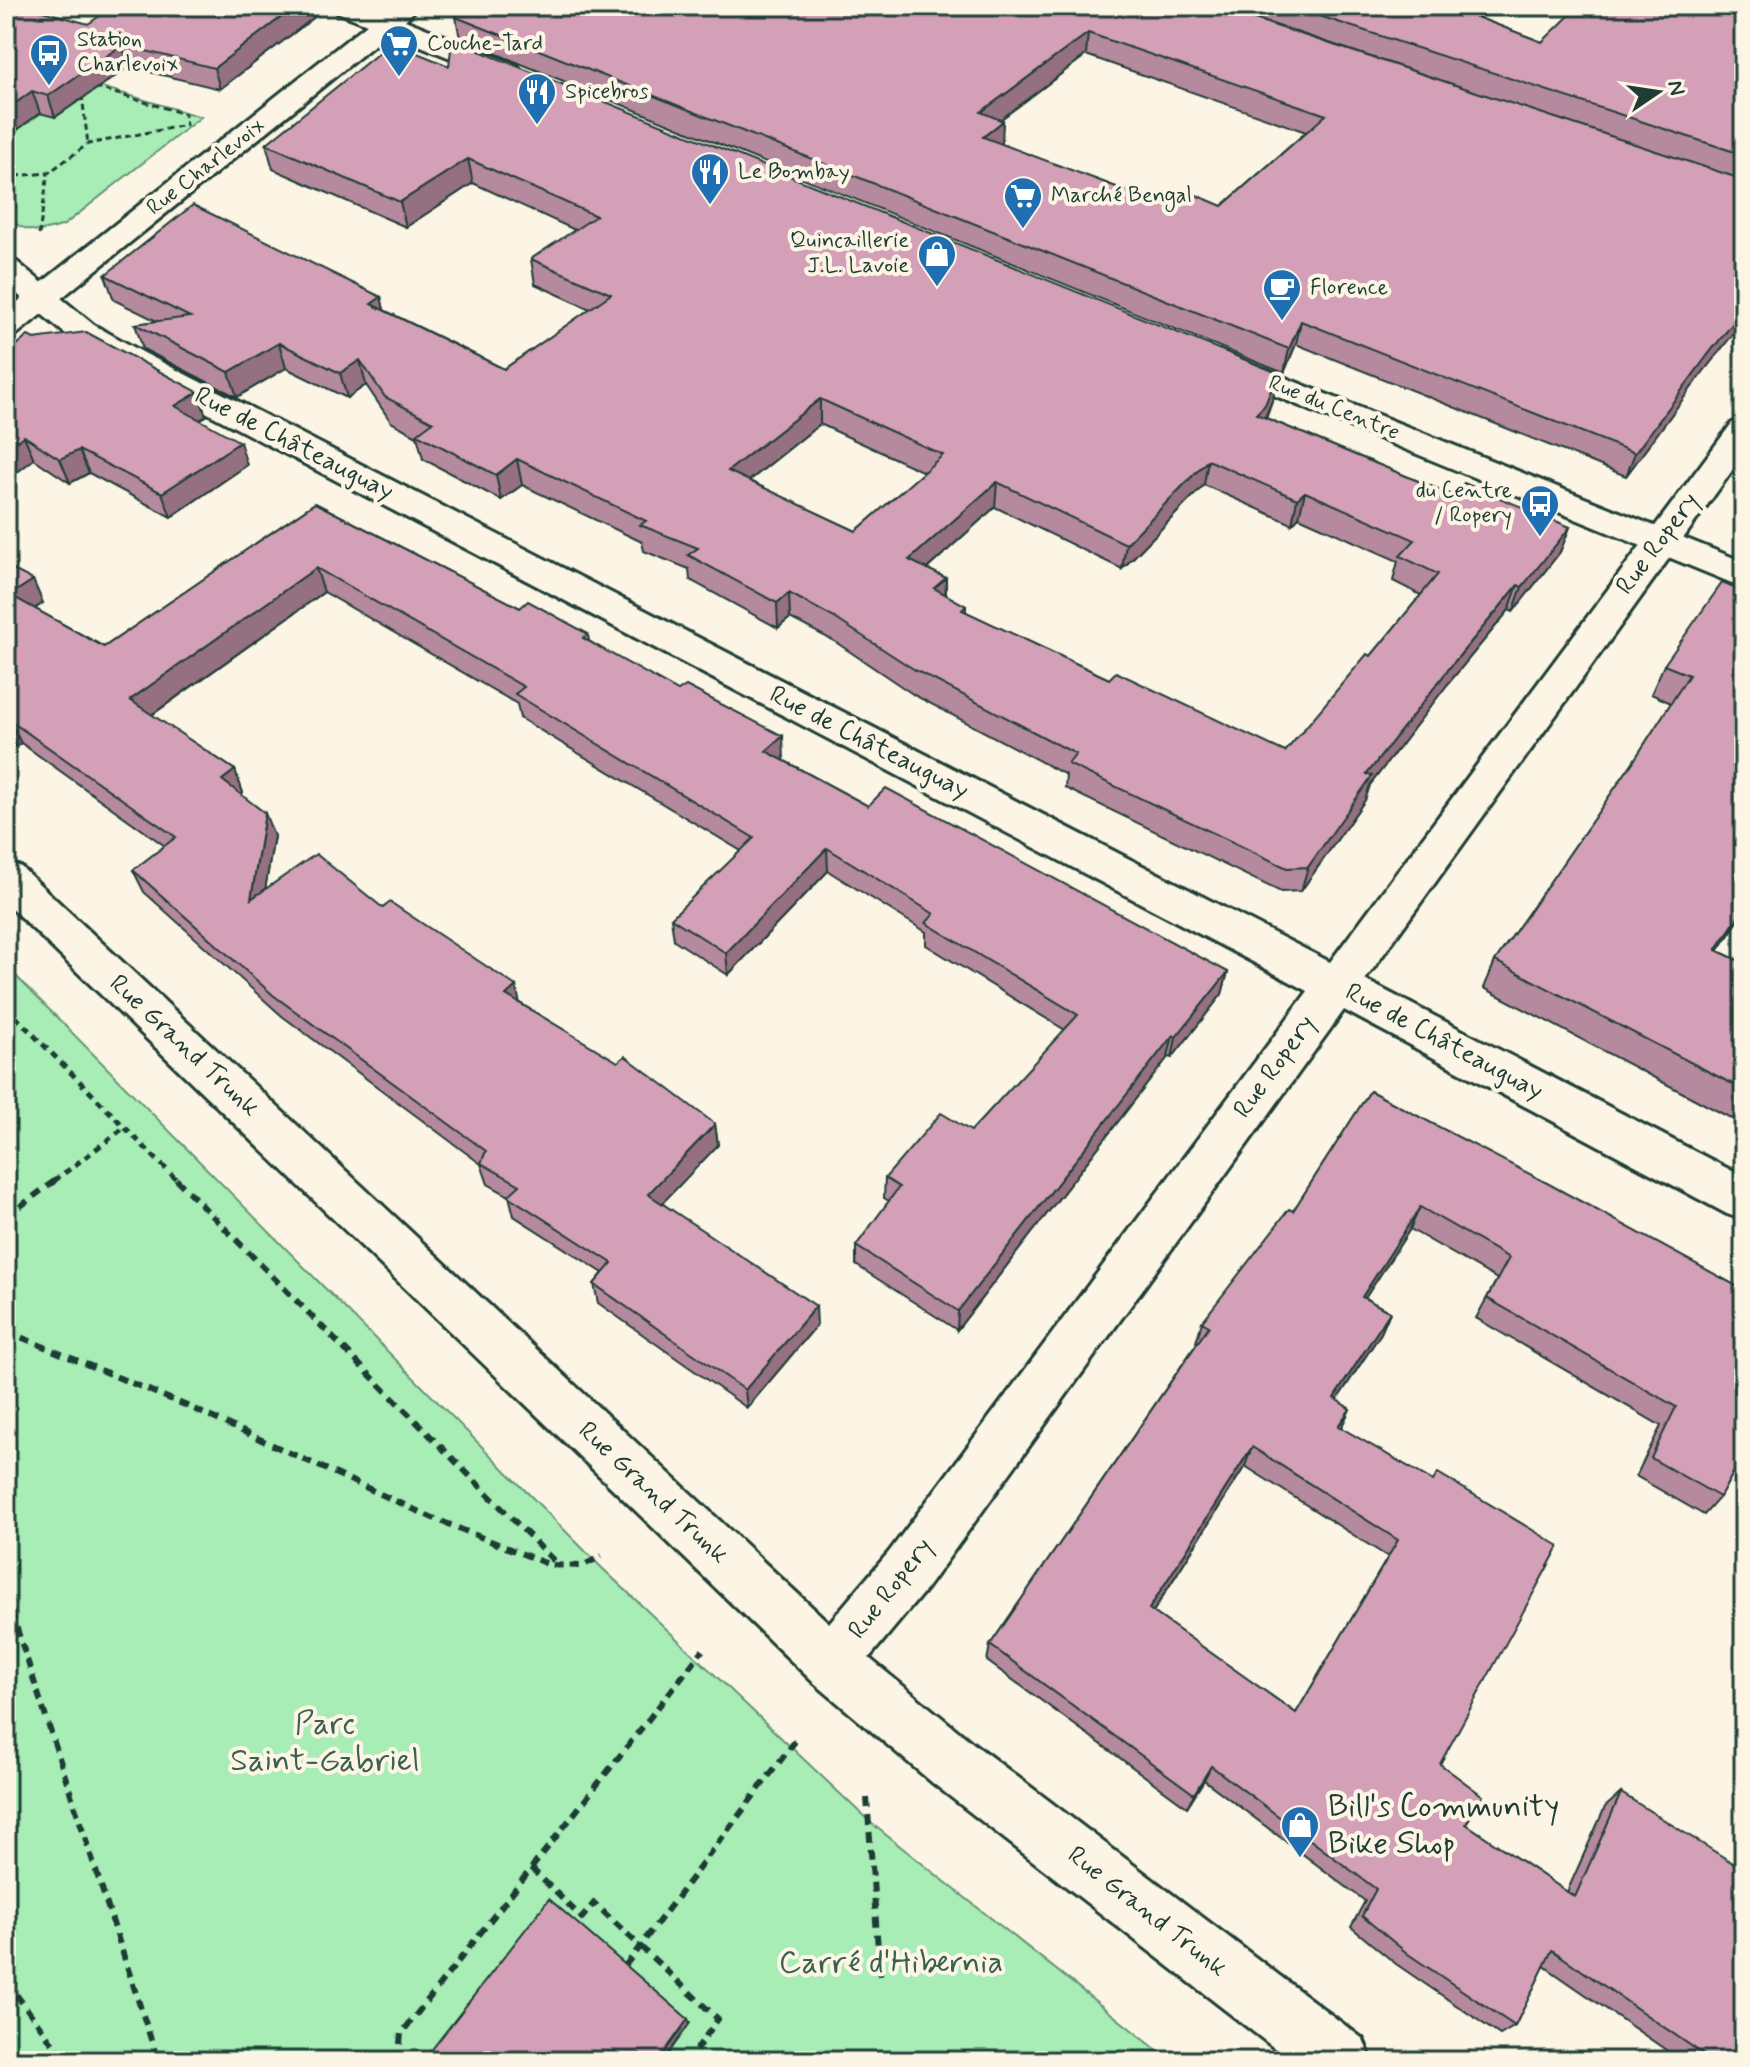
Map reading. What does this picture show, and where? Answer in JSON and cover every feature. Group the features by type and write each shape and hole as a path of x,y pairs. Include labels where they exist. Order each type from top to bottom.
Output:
{"street":[{"path":"346,6 396,14 541,85"},
{"name":"Rue Charlevoix","path":"6,327 396,14"},
{"name":"Rue de Châteauguay","path":"6,269 83,332 132,360 1744,1200"},
{"name":"Rue du Centre","path":"1192,350 1744,576"},
{"name":"Rue Ropery","path":"831,1662 908,1570 1744,430"},
{"name":"Rue Grand Trunk","path":"6,878 831,1662 954,1764 1341,2061"}],"path":[{"path":"6,177 48,173 88,144 186,125 185,114 93,87"},
{"path":"81,94 88,144"},
{"path":"38,239 48,173"},
{"path":"6,1007 560,1567"},
{"path":"6,1217 125,1127"},
{"path":"6,1331 187,1406 433,1518 560,1567 582,1566 602,1556"},
{"path":"6,1595 158,2061"},
{"path":"398,2061 401,2034 703,1650"},
{"path":"625,1966 799,1736"},
{"path":"867,1798 880,1976"},
{"path":"531,1868 582,1918 594,1903 718,2019 688,2061"},
{"path":"6,1981 66,2061"}],"green space":[{"path":"85,82 201,117 64,225 40,231 21,227 6,218 6,138 41,113 56,117 80,100"},
{"name":"Parc Saint-Gabriel","path":"6,966 601,1567 871,1823 1171,2061 9,2061 6,2057"}],"building":[{"path":"6,6 25,6 88,24 114,6 296,6 214,68 122,45 48,96 32,91 9,108 6,107"},
{"path":"457,6 1215,6 1744,180 1744,309 1635,453 1301,321 1289,349 456,17","holes":["1088,33 1326,115 1222,206 1194,194 1175,209 983,137 1003,121 981,112"]},
{"path":"1289,6 1448,6 1542,42 1579,6 1744,6 1744,155"},
{"path":"452,40 1278,373 1265,405 1256,414 1452,495 1464,483 1570,527 1522,587 1518,585 1455,661 1367,774 1372,776 1308,867 1287,868 1068,764 1076,754 915,670 833,617 789,593 777,603 688,555 698,548 640,525 646,521 517,459 496,475 417,434 433,422 385,397 360,360 340,373 279,343 229,372 135,324 190,317 105,275 193,205 381,297 371,304 504,369 611,294 531,259 596,216 468,159 400,202 266,144 386,47 400,46 449,66","holes":["820,399 943,455 856,531 728,471","1208,460 1297,499 1305,492 1415,540 1400,556 1438,574 1371,656 1367,654 1285,752 1116,672 1109,679 962,610 966,606 934,588 946,578 909,560 997,482 1126,544"]},
{"path":"86,332 198,392 175,406 240,442 162,493 79,450 60,459 24,436 6,449 6,354 28,336 34,339"},
{"path":"315,503 520,608 528,601 588,634 583,638 678,691 686,686 783,736 766,751 868,806 886,788 1228,972 1176,1037 1173,1035 958,1311 856,1246 899,1187 885,1178 941,1113 971,1131 1078,1015 926,923 934,914 827,848 726,953 671,918 754,838 515,694 524,687 316,568 130,700 235,770 222,780 265,813 251,899 316,854 383,908 390,902 516,986 506,995 618,1062 625,1056 715,1124 648,1194 816,1306 745,1390 594,1284 612,1263 508,1196 520,1185 481,1163 486,1151 273,995 133,870 176,837 9,720 6,722 6,566 33,580 10,595 104,647"},
{"path":"1722,583 1744,592 1744,908 1716,950 1744,963 1744,1090 1495,961 1633,762 1689,675 1664,665"},
{"path":"1370,1091 1744,1290 1744,1453 1720,1497 1651,1458 1676,1407 1487,1298 1509,1258 1420,1207 1362,1297 1390,1312 1334,1398 1350,1409 1338,1426 1433,1481 1438,1473 1559,1546 1440,1764 1483,1796 1466,1824 1575,1897 1621,1793 1744,1870 1744,2061 1713,2061 1552,1950 1515,2026 1408,1954 1362,1916 1376,1889 1211,1766 1194,1794 990,1645 1209,1326 1202,1322 1289,1209 1293,1211","holes":["1252,1447 1398,1540 1296,1713 1149,1609"]},
{"path":"549,1899 688,2019 658,2061 423,2061"}],"place":[{"name":"Couche-Tard","path":"399,78"},
{"name":"Station Charlevoix","path":"49,87"},
{"name":"Spicebros","path":"537,126"},
{"name":"Le Bombay","path":"710,206"},
{"name":"Marché Bengal","path":"1023,230"},
{"name":"Quincaillerie J.L. Lavoie","path":"937,288"},
{"name":"Florence","path":"1282,322"},
{"name":"du Centre / Ropery","path":"1540,538"},
{"name":"Bill's Community Bike Shop","path":"1300,1859"}],"park label":[{"name":"Carré d'Hibernia","path":"891,1963"}]}
